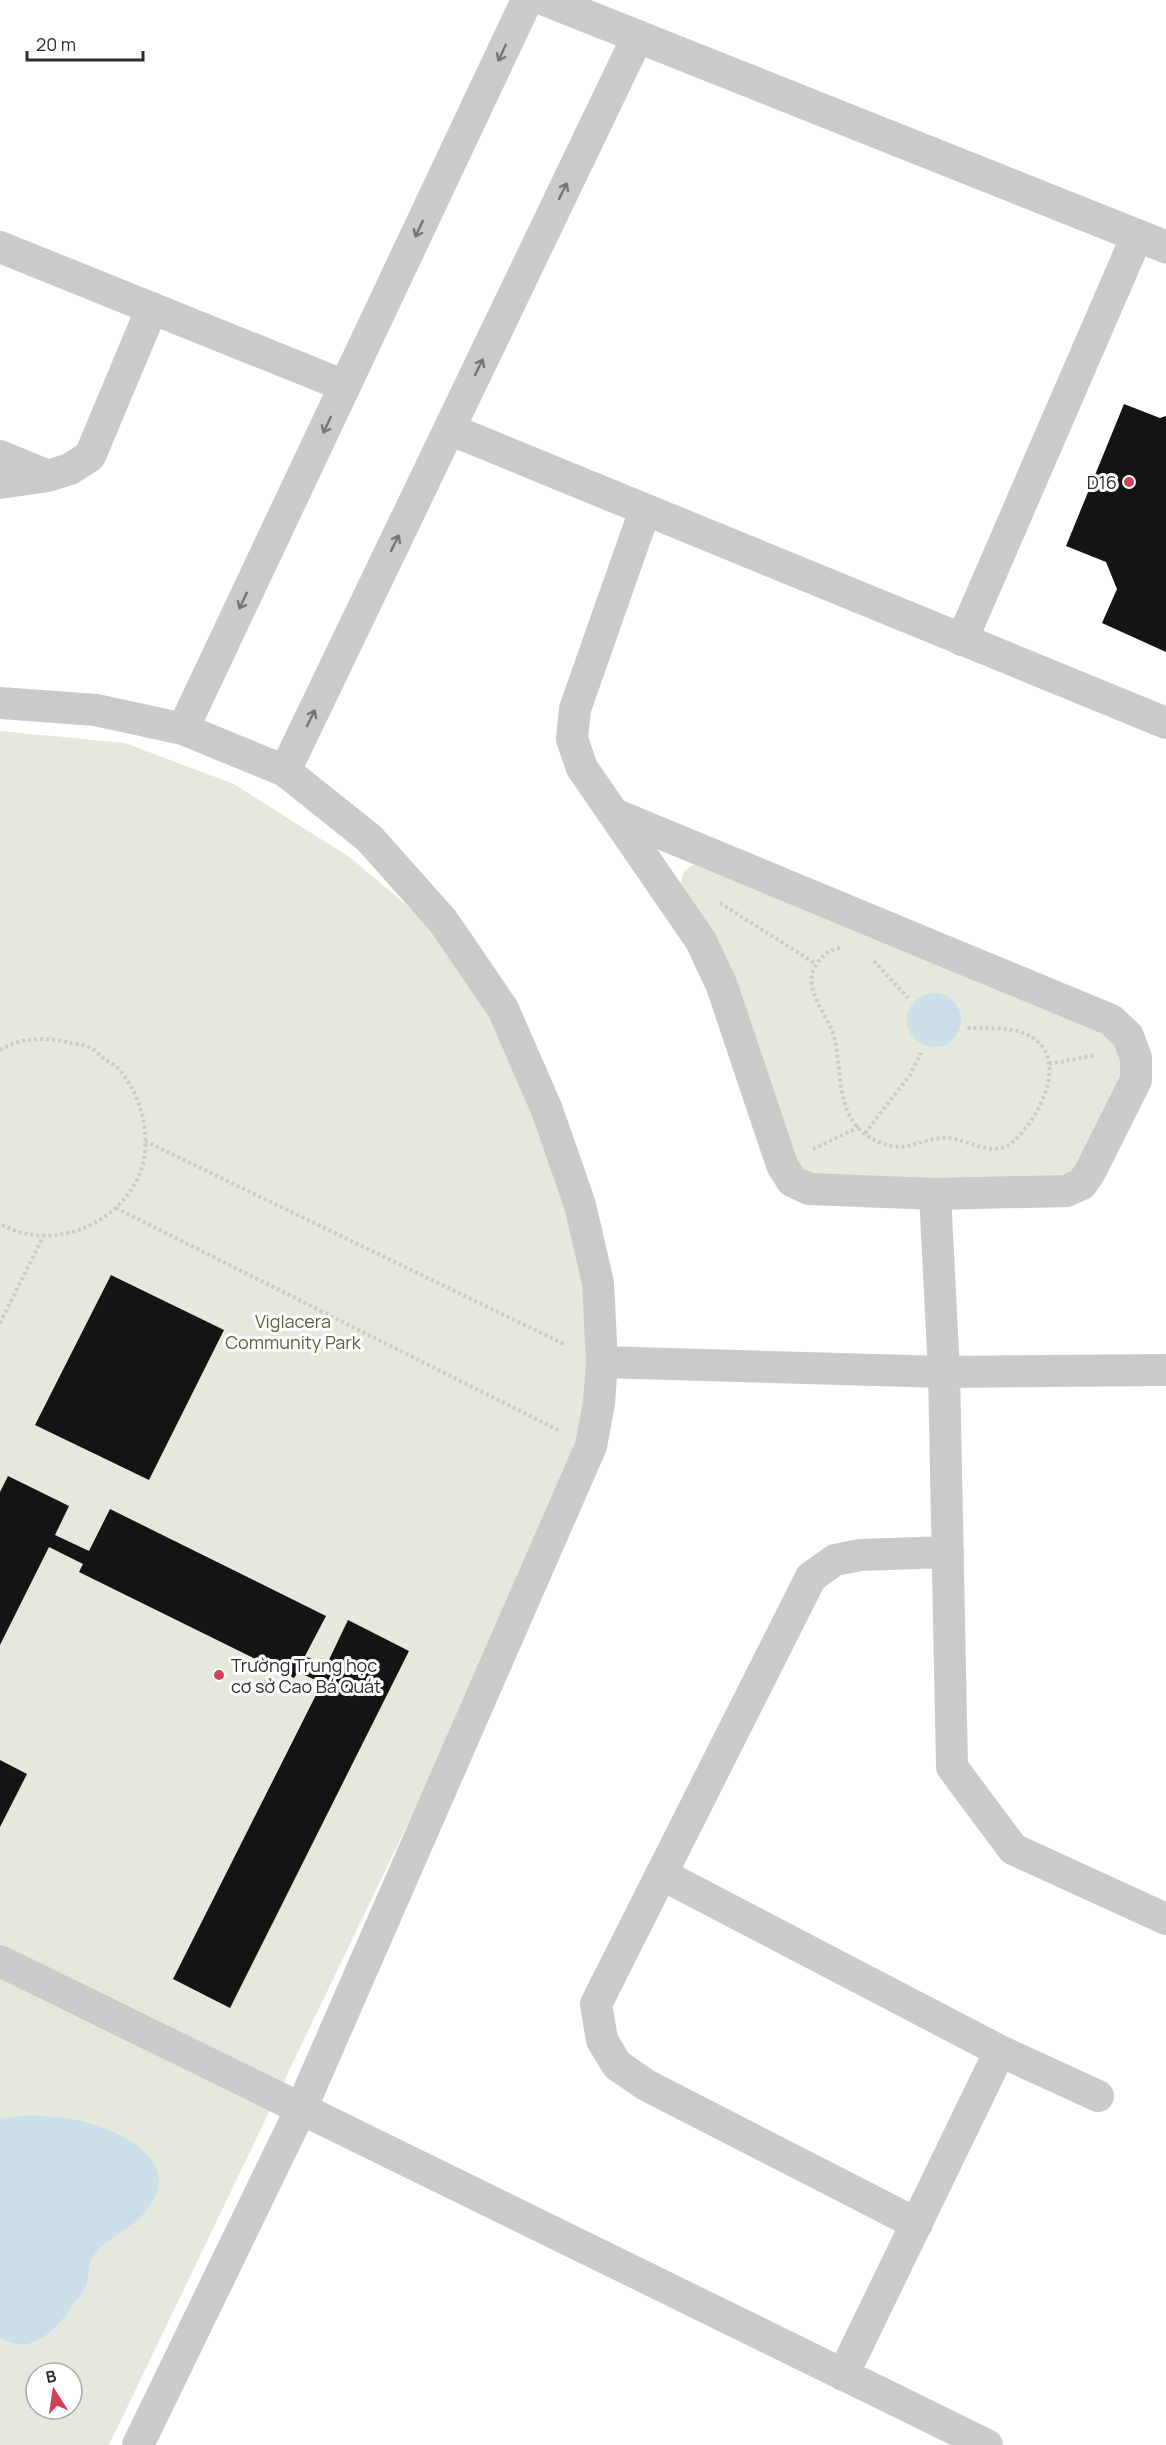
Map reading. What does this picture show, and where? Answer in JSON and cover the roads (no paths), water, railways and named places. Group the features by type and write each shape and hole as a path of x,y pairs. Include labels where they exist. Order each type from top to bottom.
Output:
{"street":[{"path":"183,729 527,0"},
{"path":"546,0 1152,242 962,640"},
{"path":"285,771 638,36"},
{"path":"0,247 345,386"},
{"path":"0,483 48,476 70,469 90,456 152,308"},
{"path":"449,429 1166,723"},
{"path":"0,456 48,476"},
{"path":"614,814 1112,1020 1128,1036 1133,1048 1136,1058 1136,1080 1082,1184 1066,1191 935,1194 809,1189 792,1181 782,1165 722,986 701,941 582,768 572,739 575,709 645,510"},
{"path":"0,703 96,710 183,729 285,771 369,838 442,921 503,1009 548,1110 580,1205 598,1283 602,1362 599,1403 591,1446 301,2109 138,2445"},
{"path":"935,1194 944,1372 952,1767 1013,1849 1166,1919"},
{"path":"602,1362 944,1372 1166,1370"},
{"path":"917,2224 646,2085 617,2065 602,2040 596,2004 811,1577 835,1560 860,1555 948,1552"},
{"path":"662,1874 1000,2051 1098,2097"},
{"path":"0,1961 987,2445"},
{"path":"843,2375 1000,2051"}],"water":[{"path":"929,993 939,993 953,1001 959,1010 961,1020 959,1030 953,1039 939,1047 929,1047 912,1035 907,1025 907,1015 919,998"},
{"path":"32,2115 82,2121 125,2138 150,2157 157,2170 159,2183 154,2199 141,2216 104,2244 94,2255 85,2288 67,2314 42,2338 22,2345 11,2343 0,2337 0,2118"}],"place":[{"name":"D16","path":"1129,482"},
{"name":"Trường Trung học cơ sở Cao Bá Quát","path":"219,1675"}],"park label":[{"name":"Viglacera Community Park","path":"293,1331"}]}
